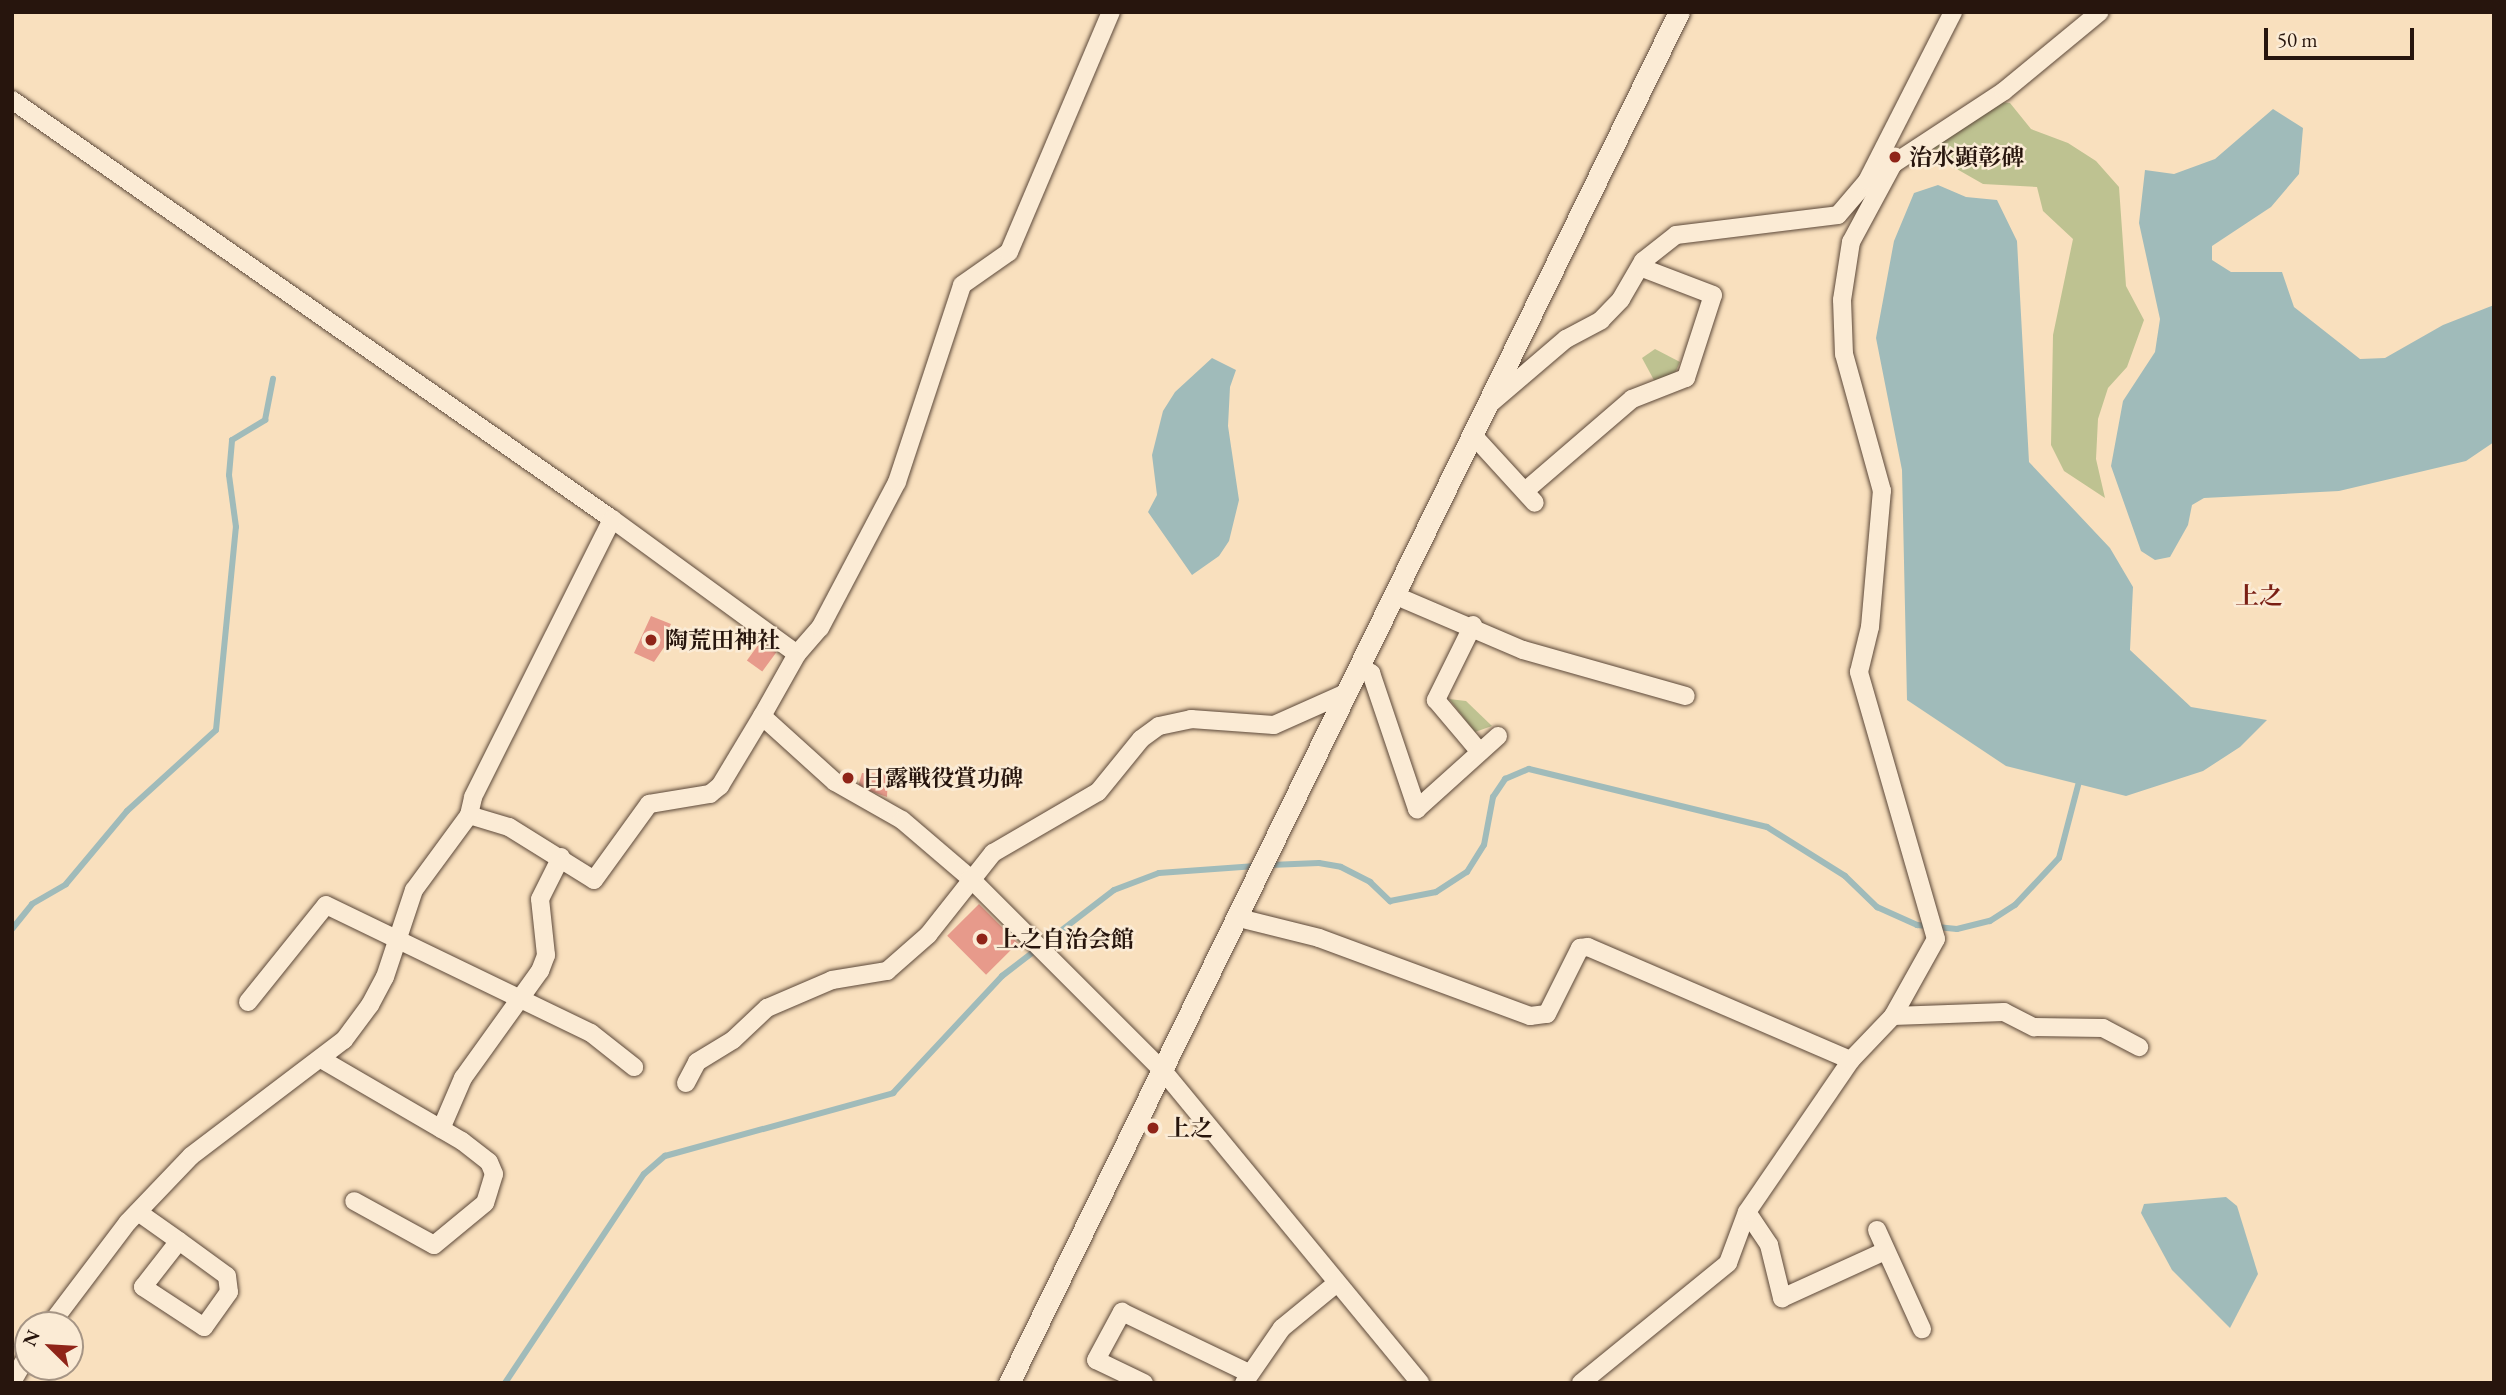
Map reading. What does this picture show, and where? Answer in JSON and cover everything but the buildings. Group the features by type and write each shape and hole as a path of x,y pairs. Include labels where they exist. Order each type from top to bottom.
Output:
{"street":[{"path":"469,815 509,827 594,880 649,804 710,794 720,786 797,654 820,628 897,482 962,285 1009,252 1111,12"},
{"path":"1009,1383 1164,1072 1679,12"},
{"path":"1581,1383 1728,1263 1747,1212 1851,1060 1893,1016 1936,939 1859,672 1870,627 1882,491 1844,354 1842,300 1851,242 1953,12"},
{"path":"1486,407 1566,339 1601,320 1621,299 1640,267 1676,235 1838,215 1885,161 2004,91 2100,12"},
{"path":"12,100 612,519 797,654"},
{"path":"1472,434 1530,497 1632,399 1686,378 1713,295 1640,267"},
{"path":"61,1311 138,1212 191,1156 344,1040 370,1005 385,977 394,939 414,890 469,815 472,797 507,736 612,519"},
{"path":"1394,595 1473,625 1522,650 1686,696"},
{"path":"1473,625 1436,700 1480,752"},
{"path":"1360,667 1371,673 1417,808 1498,736"},
{"path":"685,1083 697,1062 733,1040 767,1008 832,979 887,971 928,934 970,878 993,853 1098,792 1141,739 1158,726 1191,719 1274,725 1348,692"},
{"path":"762,716 835,782 902,820 970,878 1164,1072 1420,1383"},
{"path":"441,1129 463,1078 540,971 545,955 540,899 561,857"},
{"path":"248,1002 326,905 591,1033 634,1067"},
{"path":"1239,918 1319,938 1530,1016 1547,1014 1580,948 1588,947 1851,1060"},
{"path":"1893,1016 2004,1012 2034,1027 2103,1028 2139,1047"},
{"path":"321,1059 441,1129 489,1162 494,1174 485,1203 434,1245 423,1241 397,1220 354,1201"},
{"path":"138,1212 179,1241 227,1276 229,1292 204,1328 143,1287 179,1241"},
{"path":"1747,1212 1769,1245 1782,1298 1885,1251"},
{"path":"1877,1230 1922,1329"},
{"path":"1143,1383 1097,1360 1122,1312 1246,1378 1282,1328 1337,1283"}],"green space":[{"path":"2001,102 2010,103 2031,129 2068,143 2096,161 2119,187 2126,286 2144,320 2127,367 2108,388 2098,419 2096,459 2105,498 2064,471 2051,445 2053,335 2073,239 2043,211 2037,187 1983,184 1948,164 1933,148"},
{"path":"1655,349 1680,362 1675,373 1655,382 1642,358"},
{"path":"1449,699 1466,701 1492,726 1475,732"}],"water":[{"path":"2273,109 2303,128 2299,174 2271,207 2212,246 2212,260 2231,272 2282,272 2294,307 2360,359 2385,358 2443,325 2494,305 2494,442 2466,461 2339,491 2204,498 2192,505 2188,525 2170,557 2155,560 2141,551 2111,466 2123,401 2155,352 2160,319 2139,223 2145,170 2174,174 2215,159"},
{"path":"1938,185 1966,197 1997,200 2017,241 2029,462 2110,548 2133,587 2130,650 2191,707 2267,720 2240,747 2203,771 2126,796 2006,766 1907,700 1902,470 1876,338 1894,241 1914,193"},
{"path":"1212,358 1236,370 1230,387 1228,426 1239,500 1229,541 1219,556 1192,575 1148,512 1157,495 1152,455 1163,411 1175,392"},
{"path":"2226,1197 2237,1206 2258,1274 2230,1328 2172,1270 2141,1213 2144,1204"}],"waterway":[{"path":"12,929 32,904 66,884 127,811 216,730 236,527 229,475 232,440 265,420 273,379"},
{"path":"1267,865 1319,863 1341,867 1370,882 1390,901 1436,892 1467,872 1484,845 1493,797 1505,779 1529,769 1767,827 1845,876 1877,907 1917,925 1957,929 1990,921 2015,905 2059,858 2079,782"},
{"path":"505,1383 644,1174 665,1156 893,1093 1002,976 1114,890 1159,873 1256,866"}],"place":[{"name":"治水顕彰碑","path":"1895,157"},
{"name":"陶荒田神社","path":"651,640"},
{"name":"日露戦役賞功碑","path":"848,778"},
{"name":"上之自治会館","path":"982,939"},
{"name":"上之","path":"1153,1128"}],"district":[{"name":"上之","path":"2259,596"}]}
